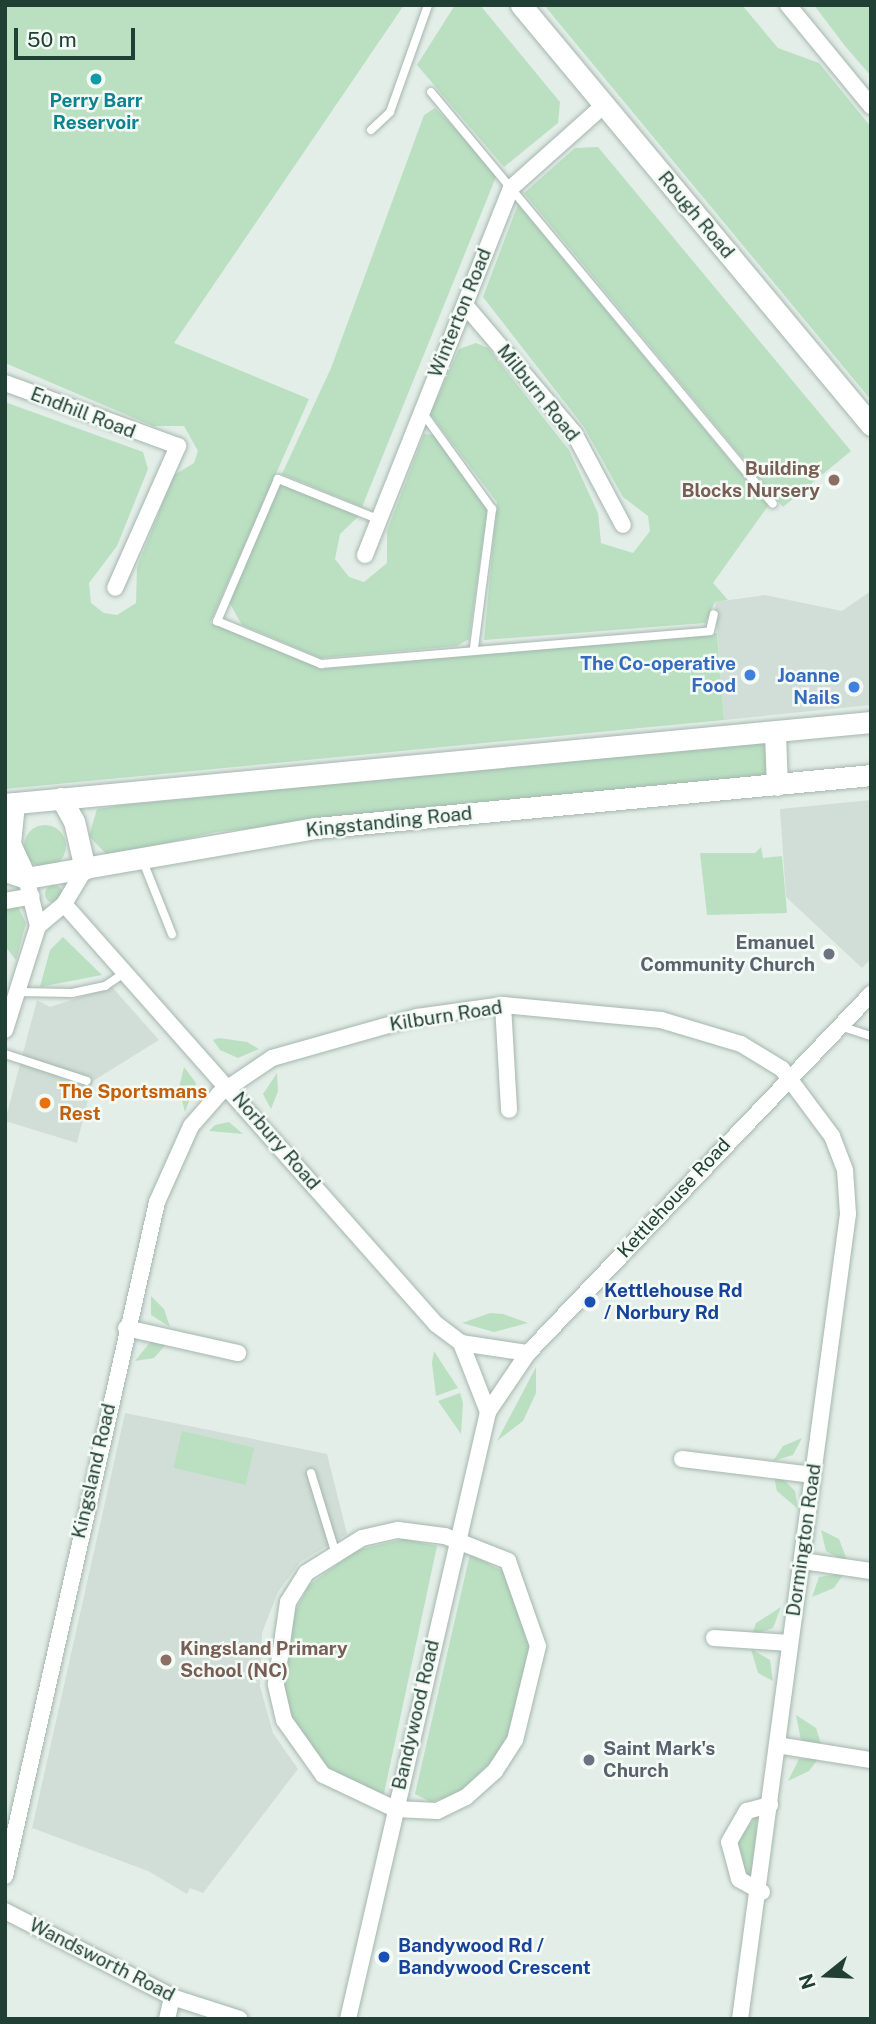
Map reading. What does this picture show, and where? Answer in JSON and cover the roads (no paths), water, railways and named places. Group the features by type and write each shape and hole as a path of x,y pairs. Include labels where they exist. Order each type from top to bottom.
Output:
{"main road":[{"name":"Rough Road","path":"521,5 871,425"},
{"path":"29,887 10,844 10,804 775,734 871,722"},
{"path":"775,734 777,785"},
{"name":"Kingstanding Road","path":"5,872 29,887 85,869 316,828 871,775"},
{"path":"61,798 74,821 85,869"}],"street":[{"path":"788,5 871,106"},
{"name":"Winterton Road","path":"365,555 375,519 511,188 604,105"},
{"name":"Milburn Road","path":"465,305 574,433 623,525"},
{"name":"Endhill Road","path":"5,383 160,443 167,461 115,588"},
{"path":"38,926 65,905 85,869"},
{"path":"5,1030 38,926 29,887"},
{"name":"Kingstanding Road","path":"5,901 29,887"},
{"name":"Norbury Road","path":"65,905 436,1324 461,1343 528,1353"},
{"name":"Kettlehouse Road","path":"488,1412 528,1353 787,1077 870,997"},
{"path":"503,1005 509,1110"},
{"name":"Kilburn Road","path":"230,1089 272,1058 325,1038 503,1005 661,1020 741,1044 787,1077"},
{"name":"Dormington Road","path":"740,2019 762,1892 777,1745 848,1214 845,1170 832,1136 787,1077"},
{"name":"Kingsland Road","path":"5,1876 126,1328 172,1157 191,1126 230,1089"},
{"path":"126,1328 238,1353"},
{"path":"461,1343 488,1412"},
{"name":"Bandywood Road","path":"348,2019 456,1540 488,1412"},
{"path":"682,1459 813,1475"},
{"path":"398,1530 456,1540 508,1561 531,1616 536,1673 515,1740 495,1771 454,1805 395,1809 323,1775 284,1720 275,1684 288,1602 306,1573 335,1551 398,1530"},
{"path":"803,1561 871,1571"},
{"path":"714,1637 790,1643"},
{"path":"777,1745 871,1760"},
{"path":"762,1892 739,1879 729,1842 747,1811 770,1805"},
{"name":"Wandsworth Road","path":"5,1911 172,1997 240,2019"},
{"path":"167,2019 172,1997"}],"lane":[{"path":"371,130 390,112 428,5"},
{"path":"431,92 773,504"},
{"path":"420,410 492,509 474,648"},
{"path":"375,519 278,479 217,621 321,664 474,648 710,631 714,614"},
{"path":"142,859 172,934"},
{"path":"17,992 74,993 126,972"},
{"path":"840,1026 871,1036"},
{"path":"5,1054 87,1081"},
{"path":"311,1473 335,1551"}],"place":[{"name":"Perry Barr Reservoir","path":"96,79"},
{"name":"Building Blocks Nursery","path":"834,480"},
{"name":"The Co-operative Food","path":"750,675"},
{"name":"Joanne Nails","path":"854,687"},
{"name":"Emanuel Community Church","path":"829,954"},
{"name":"The Sportsmans Rest","path":"45,1103"},
{"name":"Kettlehouse Rd / Norbury Rd","path":"590,1302"},
{"name":"Kingsland Primary School (NC)","path":"166,1660"},
{"name":"Saint Mark's Church","path":"589,1760"},
{"name":"Bandywood Rd / Bandywood Crescent","path":"384,1957"}]}
